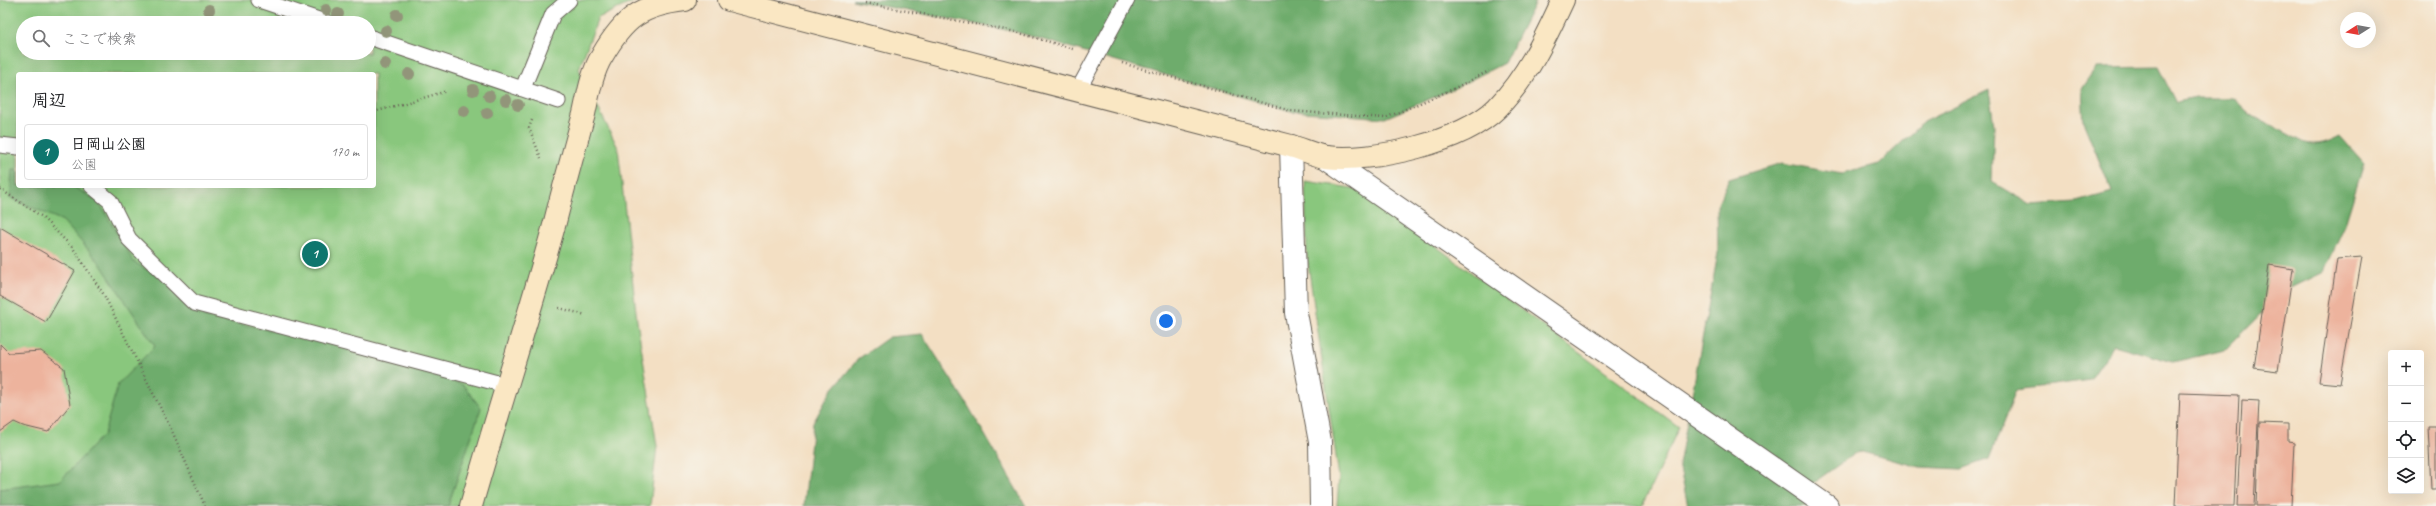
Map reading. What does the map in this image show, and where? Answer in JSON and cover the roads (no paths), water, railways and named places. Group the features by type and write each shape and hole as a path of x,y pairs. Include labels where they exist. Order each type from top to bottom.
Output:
{"street":[{"path":"471,506 505,385 534,300 588,99 601,57 623,26 638,12 666,2 685,0"},
{"path":"729,0 1291,146 1325,157 1827,506"},
{"path":"1325,157 1378,155 1414,148 1466,130 1496,109 1527,73 1564,0"},
{"path":"1291,146 1296,313 1320,442 1321,506"}],"lane":[{"path":"259,0 307,16"},
{"path":"523,88 553,14 569,0"},
{"path":"1078,90 1127,0"},
{"path":"376,39 558,101"},
{"path":"0,145 16,147"},
{"path":"94,188 110,201 129,239 194,303 505,385"}],"place":[{"name":"日岡山公園","path":"315,254"}]}
